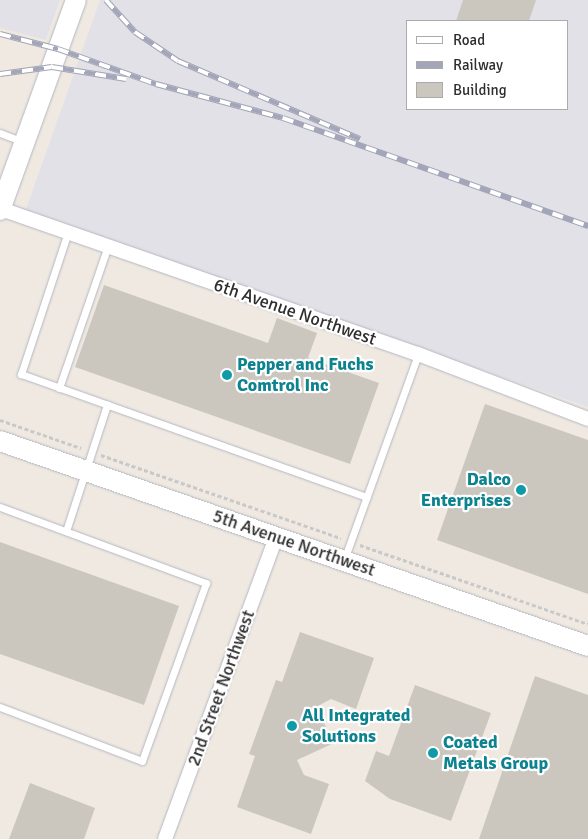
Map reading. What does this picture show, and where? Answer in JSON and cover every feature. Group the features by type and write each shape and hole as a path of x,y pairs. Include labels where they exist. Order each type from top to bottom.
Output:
{"street":[{"path":"0,210 72,1"},
{"name":"6th Avenue Northwest","path":"0,210 418,354 588,419"},
{"name":"5th Avenue Northwest","path":"0,441 88,461 276,537 588,646"},
{"name":"2nd Street Northwest","path":"166,839 276,537"}],"lane":[{"path":"0,133 24,142"},
{"path":"68,232 21,374 367,497"},
{"path":"59,388 108,246"},
{"path":"344,561 418,354"},
{"path":"66,531 107,405"},
{"path":"0,507 206,583 142,761 0,707"}],"path":[{"path":"0,420 88,461 351,542 588,624"}],"shaded area":[{"path":"0,0 60,0 46,40 0,28"},
{"path":"100,0 588,0 588,407 25,212"}],"building":[{"path":"463,0 536,0 529,20 456,20"},
{"name":"Pepper and Fuchs Comtrol Inc","path":"104,285 268,343 277,318 317,333 308,358 379,383 350,464 75,367"},
{"name":"Dalco Enterprises","path":"485,404 588,440 588,594 437,540"},
{"path":"0,542 179,606 144,705 0,654"},
{"name":"All Integrated Solutions","path":"300,632 374,658 356,709 331,699 316,707 334,743 297,760 304,775 329,784 311,834 237,807 255,756 249,754 276,680 282,682"},
{"path":"535,676 588,695 588,839 479,839"},
{"name":"Coated Metals Group","path":"415,685 491,713 451,821 390,799 365,781 376,751 389,756"},
{"path":"30,783 95,808 84,839 9,839"}],"railway":[{"path":"106,0 135,32 178,61 360,139"},
{"path":"0,34 58,49 156,84 283,118 588,226"},
{"path":"0,74 52,67 126,79"}],"place":[{"name":"Pepper and Fuchs Comtrol Inc","path":"227,375"},
{"name":"Dalco Enterprises","path":"521,490"},
{"name":"All Integrated Solutions","path":"292,726"},
{"name":"Coated Metals Group","path":"433,753"}]}
